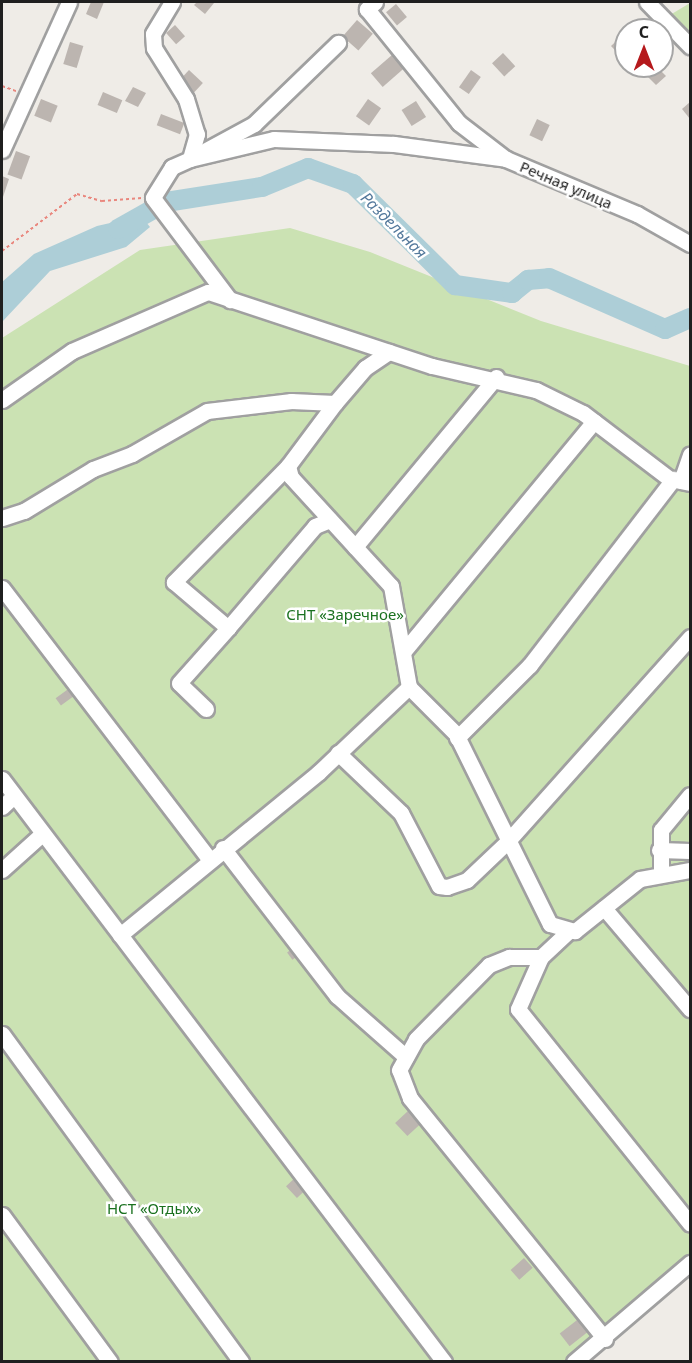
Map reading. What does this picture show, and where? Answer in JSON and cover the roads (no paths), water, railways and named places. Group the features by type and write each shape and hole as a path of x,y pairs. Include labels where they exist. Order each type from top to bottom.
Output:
{"street":[{"path":"2,150 69,2"},
{"path":"172,2 153,34 154,48 192,118 197,134 190,159"},
{"path":"647,2 690,46"},
{"name":"Речная улица","path":"367,4 459,123 507,159 637,214 690,244"},
{"path":"230,300 173,228 153,198 172,167 254,124 338,43"},
{"path":"192,118 219,143"},
{"path":"190,159 274,139 394,144 507,159"},
{"path":"2,400 72,351 157,311 208,292 389,352 496,377 536,390 594,421 681,481"},
{"path":"228,628 174,582 288,466 335,403 365,368 389,352"},
{"path":"355,547 496,377"},
{"path":"2,518 24,512 93,469 132,454 207,411 255,402 335,403"},
{"path":"404,651 594,421"},
{"path":"458,738 530,665 681,481 690,455"},
{"path":"288,466 291,477 391,586 409,687 458,738 542,916 569,931"},
{"path":"206,709 179,682 315,526 330,520"},
{"path":"2,588 209,859"},
{"path":"338,753 401,813 439,886 467,880 507,842 690,637"},
{"path":"120,935 338,753 409,687"},
{"path":"2,778 42,834 444,1362"},
{"path":"660,874 661,830 690,795"},
{"path":"2,807 15,796"},
{"path":"2,870 42,834"},
{"path":"223,848 337,996 406,1057"},
{"path":"659,850 690,851"},
{"path":"690,870 640,879 604,908 569,931 541,957 518,1009 690,1224"},
{"path":"604,908 690,1009"},
{"path":"541,957 509,957 489,964 416,1039 399,1071 410,1098 604,1339"},
{"path":"2,1035 241,1362"},
{"path":"2,1215 110,1362"},
{"path":"574,1362 604,1339 690,1263"}],"water":[{"path":"141,216 150,227 126,247 50,271 2,322 2,282 34,254 97,226"}],"waterway":[{"name":"Раздельная","path":"118,229 166,202 262,187 308,168 353,184 455,285 512,293 528,280 549,278 665,329 690,318"}],"park label":[{"name":"СНТ «Заречное»","path":"345,615"},
{"name":"НСТ «Отдых»","path":"154,1209"}]}
